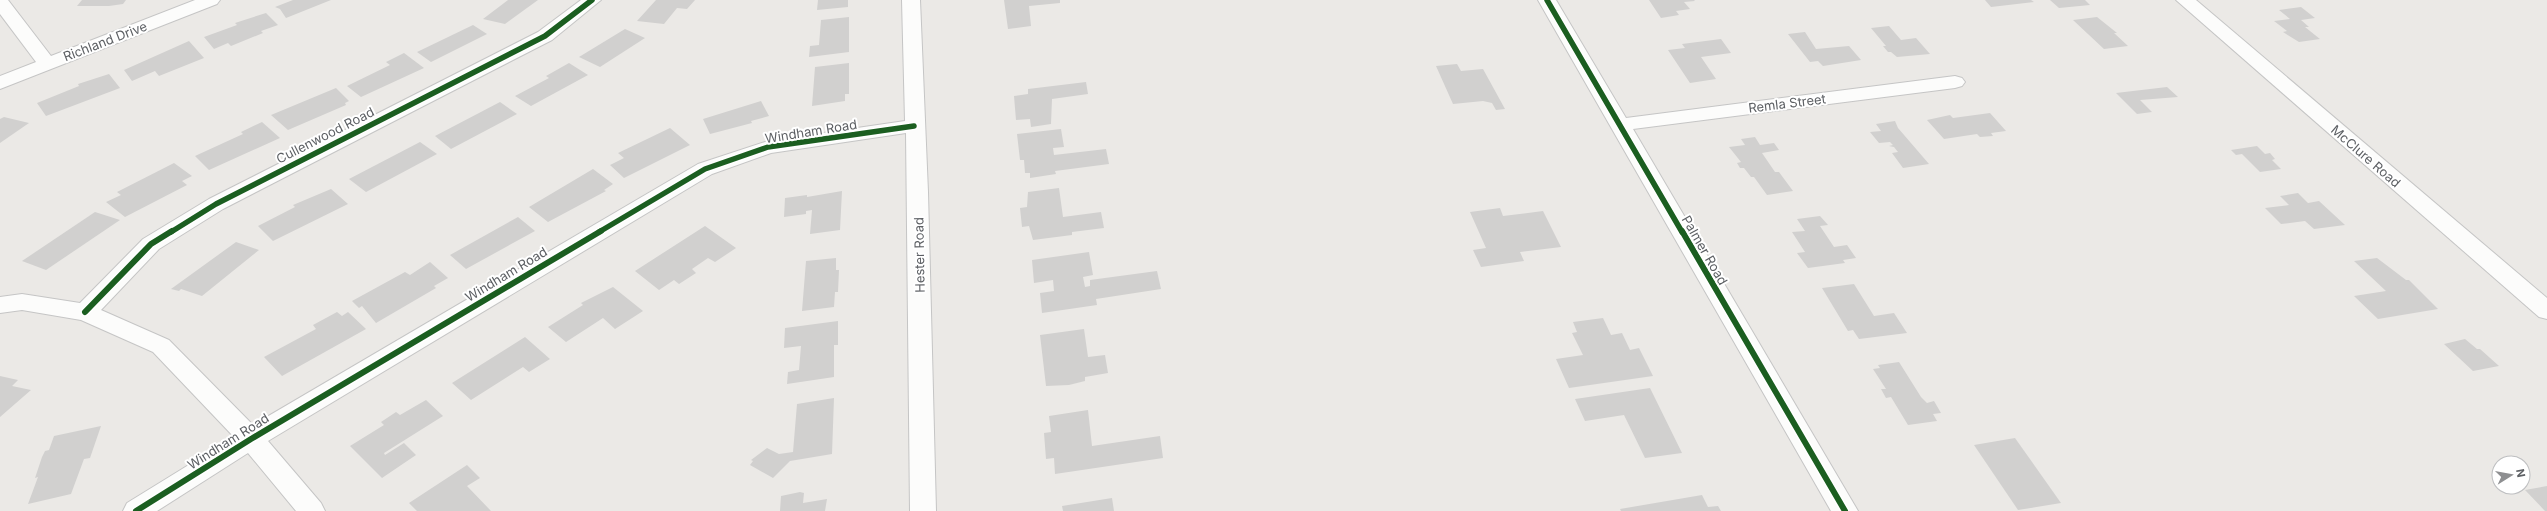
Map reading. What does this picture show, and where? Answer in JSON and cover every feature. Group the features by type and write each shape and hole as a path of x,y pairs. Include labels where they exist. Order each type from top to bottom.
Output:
{"street":[{"name":"Richland Drive","path":"0,83 47,63 211,0"},
{"name":"Cullenwood Road","path":"86,312 150,244 216,204 545,36 592,0"},
{"name":"Hester Road","path":"911,0 914,126 918,192 923,511"},
{"name":"Palmer Road","path":"1547,0 1845,511"},
{"name":"McClure Road","path":"2185,0 2547,311"},
{"path":"0,2 47,63"},
{"name":"Remla Street","path":"1619,125 1955,82"},
{"name":"Windham Road","path":"136,511 251,439 705,169 768,147 914,126"},
{"path":"0,305 22,302 86,312 161,346 251,439 312,511"}],"building":[{"path":"82,0 126,0 123,4 109,6 77,6"},
{"path":"293,0 331,0 286,18 280,9 275,7"},
{"path":"508,0 538,0 505,24 483,19"},
{"path":"656,0 695,0 687,9 677,8 664,24 637,21"},
{"path":"818,0 848,0 848,7 817,10"},
{"path":"1004,0 1060,0 1060,3 1029,6 1031,26 1008,29"},
{"path":"1649,0 1695,1 1684,2 1690,9 1676,11 1679,15 1661,18"},
{"path":"1985,0 2031,0 2034,2 1991,7"},
{"path":"2050,0 2085,0 2090,5 2059,8"},
{"path":"2301,7 2315,18 2301,20 2309,27 2305,27 2320,39 2299,42 2283,32 2287,31 2274,21 2290,19 2279,10"},
{"path":"266,13 278,25 261,31 263,33 231,46 228,43 214,49 204,37 237,25 235,23"},
{"path":"849,17 849,52 809,57 810,46 819,45 821,20"},
{"path":"2097,17 2117,33 2114,33 2128,46 2104,49 2073,20"},
{"path":"473,25 487,34 431,62 417,52"},
{"path":"1889,26 1901,40 1916,38 1930,54 1897,57 1891,52 1888,52 1883,46 1886,46 1871,28"},
{"path":"625,29 645,38 600,67 579,57"},
{"path":"1805,32 1816,49 1849,46 1861,60 1823,66 1818,61 1810,62 1788,34"},
{"path":"1721,39 1731,53 1701,57 1716,79 1690,83 1668,50 1685,48 1682,44"},
{"path":"189,41 204,58 159,76 155,71 132,81 124,70"},
{"path":"404,53 424,68 361,97 347,86 390,65 386,62"},
{"path":"569,63 588,75 531,106 515,96 549,78 546,76"},
{"path":"849,63 849,94 845,94 845,101 812,106 815,67"},
{"path":"1457,64 1461,71 1483,69 1505,109 1496,110 1492,103 1483,101 1453,104 1436,66"},
{"path":"109,74 120,88 46,116 37,103 79,86 78,84"},
{"path":"1086,82 1088,94 1052,99 1051,124 1031,127 1030,119 1016,120 1014,96 1028,94 1028,89"},
{"path":"2167,87 2178,97 2140,100 2152,112 2137,114 2116,93"},
{"path":"336,88 349,101 345,103 346,105 288,130 271,115"},
{"path":"761,101 769,116 751,121 752,123 710,134 703,119"},
{"path":"500,102 517,114 451,149 435,136"},
{"path":"1990,113 2006,131 1991,133 1993,136 1980,137 1977,134 1944,139 1927,120 1950,115 1953,118"},
{"path":"4,117 29,123 0,143 0,119"},
{"path":"1895,121 1898,128 1929,164 1903,168 1892,153 1898,152 1894,147 1889,146 1893,145 1890,142 1879,143 1870,132 1881,131 1876,124"},
{"path":"262,122 280,138 209,170 195,156 243,134 241,132"},
{"path":"670,128 690,145 624,178 610,165 624,158 618,153"},
{"path":"1061,129 1064,147 1053,148 1054,155 1106,149 1109,164 1055,171 1056,174 1030,178 1030,173 1025,173 1024,160 1020,160 1017,134"},
{"path":"1755,137 1760,145 1774,143 1779,150 1762,153 1775,172 1779,172 1793,191 1767,195 1754,177 1751,177 1744,168 1740,168 1737,163 1741,162 1729,147 1745,145 1741,139"},
{"path":"420,142 437,154 366,192 349,179"},
{"path":"2257,146 2265,154 2270,153 2275,159 2272,160 2281,169 2260,172 2242,154 2236,155 2231,150"},
{"path":"174,163 192,176 182,181 187,185 125,217 106,202 121,195 117,192"},
{"path":"593,169 613,184 604,190 606,191 548,222 529,207"},
{"path":"1059,188 1063,217 1101,212 1104,228 1072,232 1072,235 1033,240 1029,226 1022,227 1020,208 1027,207 1028,192"},
{"path":"331,189 348,204 273,241 258,226 295,207 293,205"},
{"path":"842,191 840,230 810,234 812,210 806,211 806,214 784,217 785,198 807,195 807,197"},
{"path":"2298,193 2308,203 2319,201 2345,225 2314,229 2305,221 2281,224 2265,208 2289,205 2280,196"},
{"path":"1500,208 1503,216 1543,211 1561,247 1520,252 1524,261 1481,267 1473,250 1486,248 1470,212"},
{"path":"95,212 120,220 46,270 22,261"},
{"path":"1820,216 1828,225 1820,226 1834,247 1847,245 1856,258 1843,260 1845,263 1808,268 1797,253 1805,252 1792,232 1805,231 1797,219"},
{"path":"518,217 535,231 466,269 450,255"},
{"path":"705,226 736,248 715,262 708,258 692,269 696,273 679,284 674,280 659,290 635,271"},
{"path":"236,242 259,250 202,296 181,289 179,291 171,289"},
{"path":"1089,252 1093,275 1083,277 1085,287 1090,286 1090,280 1157,271 1161,289 1096,299 1097,305 1042,313 1040,293 1054,291 1053,280 1034,283 1032,260"},
{"path":"836,258 836,270 839,270 838,292 835,292 834,307 802,311 806,261"},
{"path":"2377,258 2406,280 2409,280 2438,309 2378,319 2354,296 2386,291 2354,261"},
{"path":"430,262 448,278 434,286 436,288 376,323 362,306 359,308 352,301 405,272 410,275"},
{"path":"1854,284 1874,316 1894,313 1907,333 1859,339 1853,330 1848,331 1822,288"},
{"path":"613,287 643,311 615,329 603,318 566,342 548,327 583,305 581,303"},
{"path":"337,312 342,316 348,312 366,329 282,376 264,357 316,329 313,325"},
{"path":"1603,318 1611,335 1622,333 1630,350 1639,348 1653,376 1569,388 1556,359 1583,355 1572,333 1577,332 1573,322"},
{"path":"838,321 838,345 834,345 834,377 787,384 788,372 799,370 801,346 784,348 785,328"},
{"path":"1084,329 1088,357 1105,355 1108,373 1085,377 1085,381 1069,385 1046,386 1040,335"},
{"path":"525,337 550,359 529,372 523,367 471,400 452,383"},
{"path":"2465,339 2477,349 2480,349 2499,366 2473,371 2444,344"},
{"path":"1899,362 1921,397 1927,403 1934,401 1941,413 1933,414 1937,421 1908,425 1891,397 1886,398 1881,389 1886,389 1873,369 1880,368 1878,365"},
{"path":"0,376 18,380 12,386 31,390 0,417"},
{"path":"1650,388 1682,453 1645,458 1624,415 1585,421 1575,399"},
{"path":"834,398 832,454 790,461 773,478 750,465 753,461 751,460 767,448 779,454 793,452 797,404"},
{"path":"426,400 443,416 384,453 385,455 404,443 416,455 382,478 350,446 384,425 381,422 396,412 400,415"},
{"path":"1088,410 1092,446 1160,436 1163,458 1055,474 1054,458 1046,459 1044,433 1051,432 1049,416"},
{"path":"101,426 90,458 84,459 71,494 28,504 38,477 35,478 42,457 45,451 49,450 54,436"},
{"path":"2015,438 2061,503 2018,510 1974,445"},
{"path":"467,465 480,478 467,486 491,511 417,511 409,503"},
{"path":"2547,486 2547,511 2545,511 2530,495 2531,495 2531,489"},
{"path":"800,492 804,493 803,503 827,499 825,511 780,511 781,496"},
{"path":"1702,495 1708,507 1718,506 1721,511 1621,511 1620,509"},
{"path":"1112,498 1114,511 1063,511 1062,506"}],"cycle path":[{"path":"85,312 151,244 216,204 545,36 592,0"},
{"path":"1547,0 1845,511"},
{"path":"136,511 251,439 705,169 768,147 914,126"}]}
